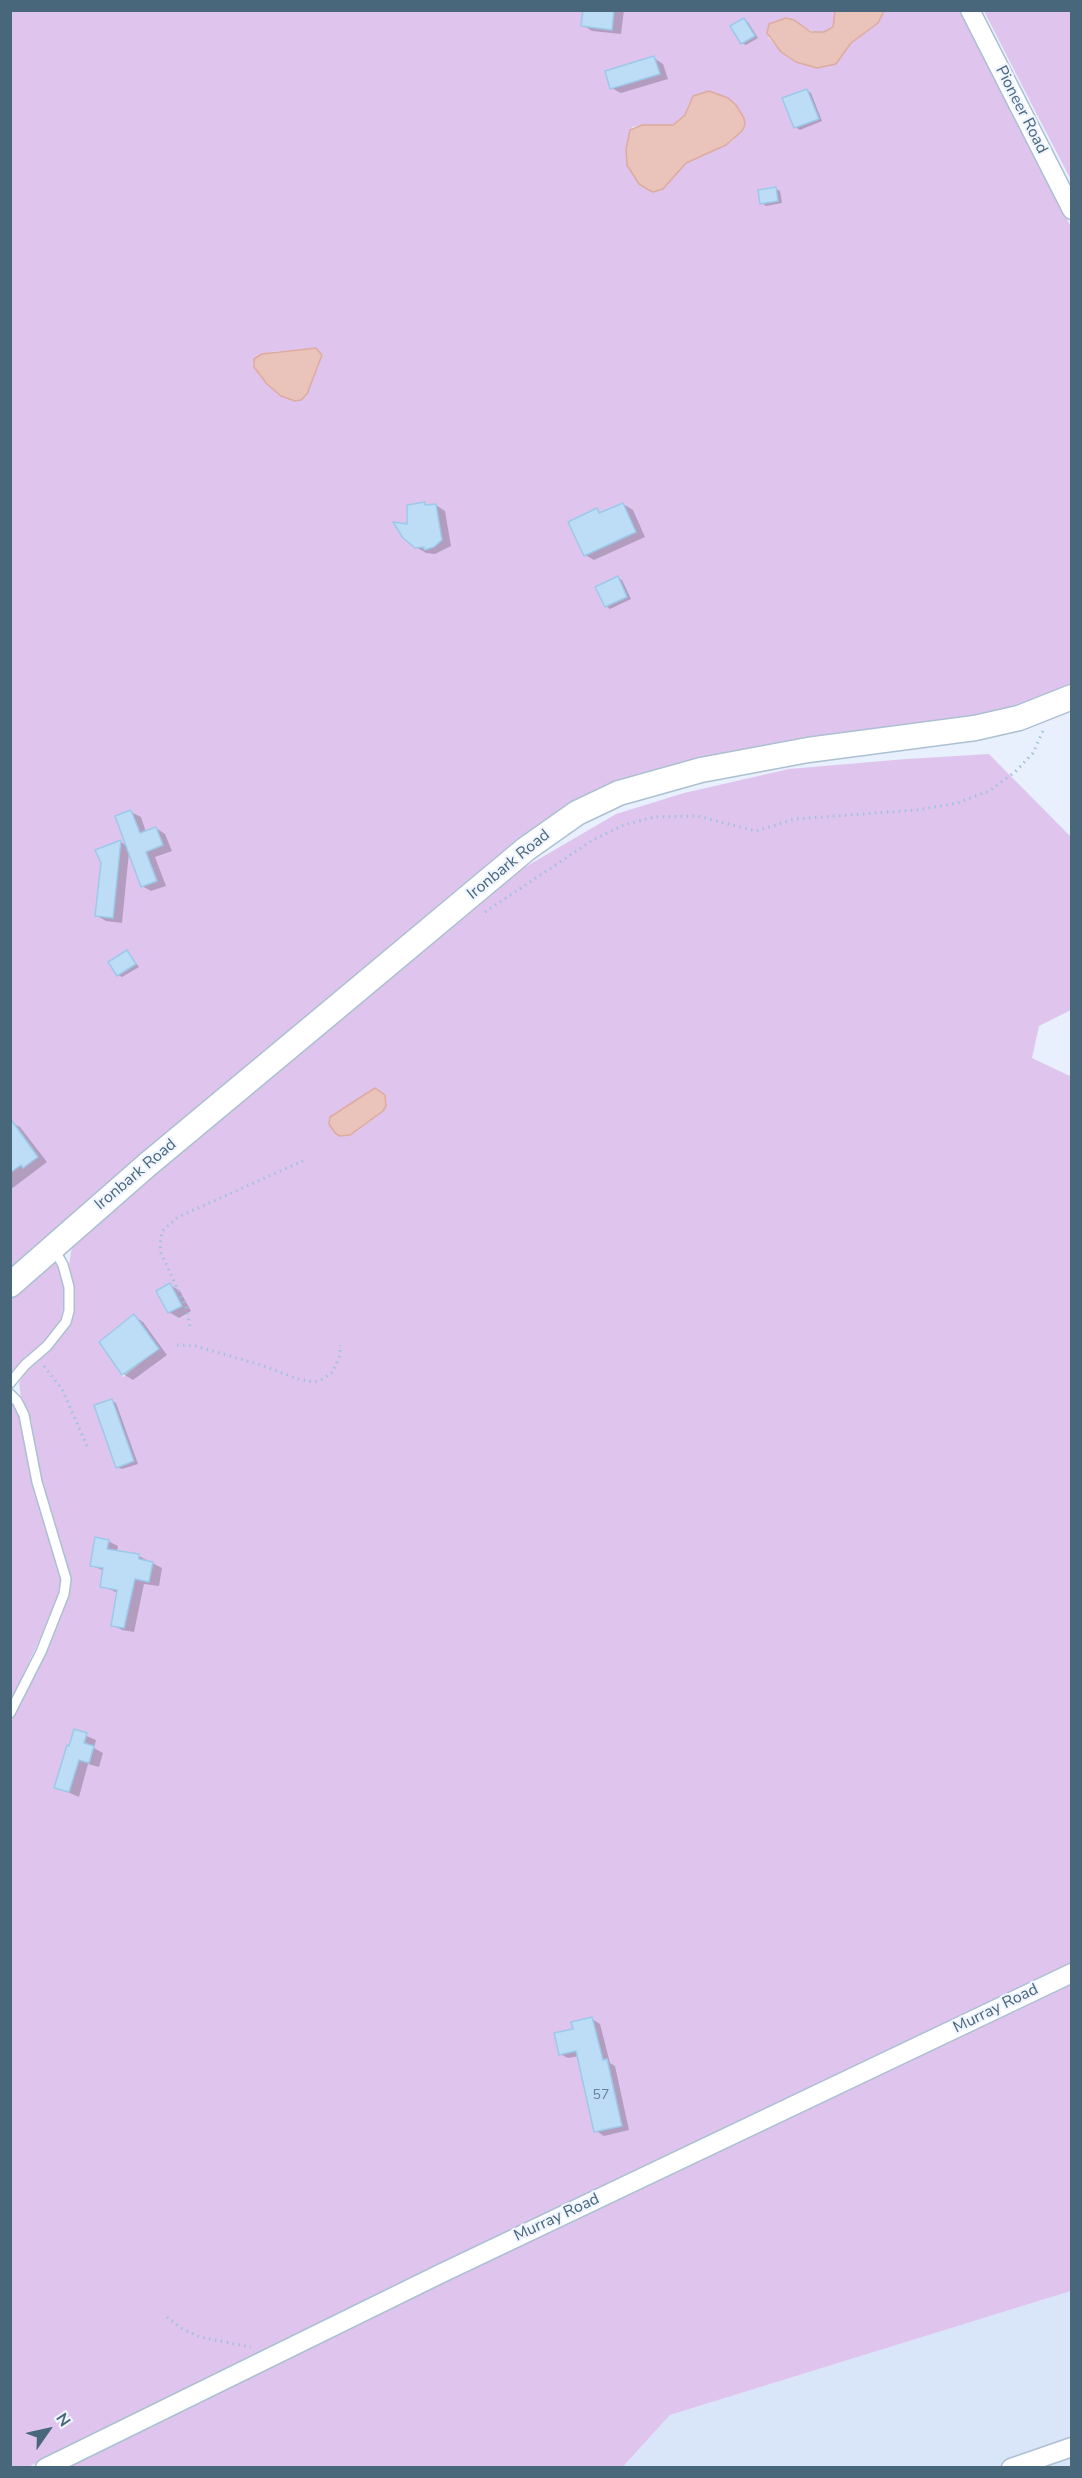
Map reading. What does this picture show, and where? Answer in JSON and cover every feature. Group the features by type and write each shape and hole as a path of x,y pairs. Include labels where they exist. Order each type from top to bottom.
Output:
{"street":[{"name":"Pioneer Road","path":"970,10 1071,210"},
{"name":"Ironbark Road","path":"10,1285 147,1165 509,864 577,813 619,793 701,770 808,750 975,728 1019,718 1061,702"},
{"name":"Murray Road","path":"45,2468 268,2357 1071,1973"},
{"path":"1011,2468 1071,2447"}],"lane":[{"path":"10,1383 25,1365 47,1346 63,1326 69,1311 69,1287 65,1270 53,1247"},
{"path":"10,1394 17,1401 24,1415 37,1482 66,1579 64,1594 41,1652 10,1713"}],"path":[{"path":"476,917 496,906 593,840 640,820 681,815 710,819 756,831 795,819 917,810 948,806 974,798 1002,782 1024,763 1061,702"},
{"path":"190,1326 186,1307 161,1253 162,1231 178,1217 307,1159"},
{"path":"10,1239 16,1239"},
{"path":"177,1345 195,1346 314,1382 333,1372 340,1355 340,1345"},
{"path":"35,1357 62,1389 87,1446"},
{"path":"167,2317 181,2328 200,2337 249,2346 268,2357"}],"shaded area":[{"path":"11,11 835,11 835,23 830,30 817,33 805,28 768,37 781,52 796,62 817,68 836,64 851,43 878,23 884,11 961,11 1071,227 1071,685 1030,703 995,713 710,758 625,779 585,796 564,808 11,1272","holes":["728,98 740,111 745,125 726,145 686,163 666,185 627,165 626,149 632,127 673,125 685,115 690,101","316,348 315,371 304,397 267,384 254,367 253,363 271,352","618,576 627,597 605,607 596,587"]},
{"path":"835,11 884,11 878,23 851,43 836,64 817,68 796,62 781,52 767,33 769,24 786,18 794,20 811,32 824,32 833,27"},
{"path":"984,11 1071,11 1071,180 1032,105"},
{"path":"709,91 728,98 736,105 744,118 745,125 742,131 726,145 686,163 663,189 653,192 639,184 627,165 626,149 630,130 642,125 673,125 685,115 693,96"},
{"path":"316,348 322,355 307,394 301,400 295,401 281,396 267,384 254,367 254,359 262,354"},
{"path":"989,754 1071,837 1071,1010 1039,1026 1032,1058 1072,1077 1071,1963 330,2319 28,2467 11,2468 11,1720 47,1649 70,1587 42,1481 31,1420 21,1398 19,1383 24,1374 52,1346 73,1290 69,1265 72,1246 75,1241 503,880 616,814 684,793 789,769","holes":["372,1090 383,1111 350,1135 333,1114 355,1103","133,1315 158,1349 123,1377 99,1342"]},
{"path":"375,1088 385,1095 386,1106 383,1111 350,1135 340,1136 335,1133 329,1124 330,1117"},
{"path":"55,1263 59,1265 65,1285 62,1318 42,1344 11,1373 11,1297 49,1265"},
{"path":"11,1399 17,1407 22,1424 29,1470 62,1572 62,1586 11,1700"},
{"path":"1071,1981 1071,2291 670,2415 623,2467 62,2468 439,2282"},
{"path":"1071,2291 1071,2467 623,2468 670,2415"}],"building":[{"path":"583,10 614,10 612,30 581,26"},
{"path":"744,18 755,36 741,44 730,26"},
{"path":"654,56 660,74 610,89 605,71"},
{"path":"807,89 819,119 794,128 782,98"},
{"path":"776,187 778,201 760,204 758,190"},
{"path":"425,502 425,505 436,504 442,540 434,547 424,550 424,547 415,548 403,538 393,522 407,524 407,505"},
{"path":"623,503 636,532 584,556 568,522 597,508 599,513"},
{"path":"618,576 627,597 605,607 595,587"},
{"path":"131,810 140,833 156,827 163,845 146,852 157,881 141,887 115,816"},
{"path":"121,840 113,918 95,916 101,863 95,850"},
{"path":"127,950 136,964 117,976 108,962"},
{"path":"10,1118 38,1157 23,1168 21,1165 10,1173"},
{"path":"170,1283 182,1306 168,1313 156,1291"},
{"path":"134,1314 159,1349 122,1375 99,1342"},
{"path":"112,1399 134,1461 116,1468 94,1405"},
{"path":"95,1537 109,1540 107,1549 139,1554 139,1559 153,1562 149,1582 135,1579 124,1628 111,1626 117,1590 100,1587 103,1568 90,1566"},
{"path":"74,1729 87,1733 84,1743 94,1746 89,1763 79,1760 69,1792 54,1788"},
{"path":"592,2017 603,2060 607,2059 622,2126 594,2132 576,2051 559,2055 554,2033 573,2029 571,2022"}]}
